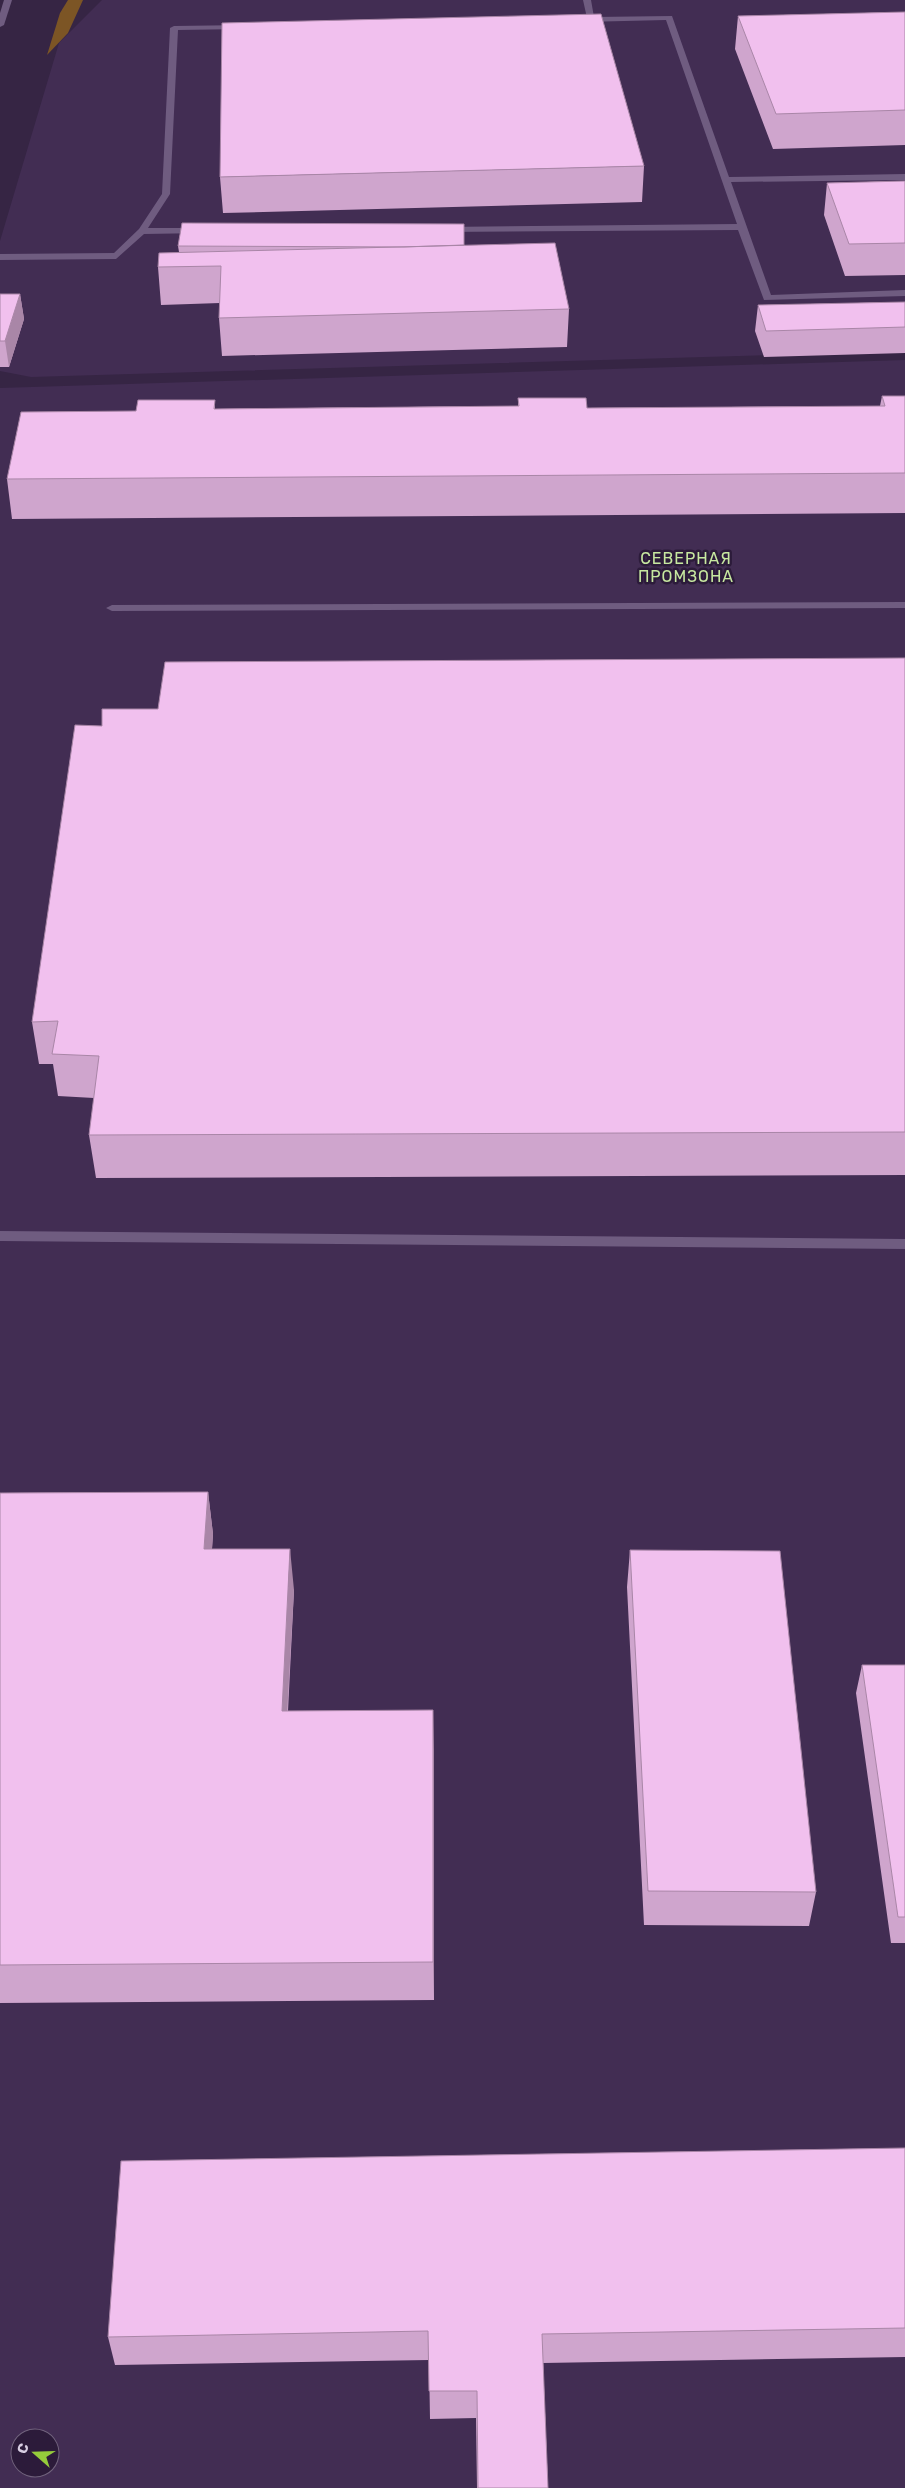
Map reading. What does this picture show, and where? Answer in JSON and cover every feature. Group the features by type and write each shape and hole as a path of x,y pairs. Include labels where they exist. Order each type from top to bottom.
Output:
{"street":[{"path":"0,26 8,0"},
{"path":"587,0 591,20"},
{"path":"571,20 669,18 767,298 905,293"},
{"path":"0,257 116,256 142,230 166,194 174,28 253,27"},
{"path":"725,180 905,177"},
{"path":"437,230 742,227"},
{"path":"142,230 210,230"},
{"path":"112,608 905,605"},
{"path":"0,1236 905,1244"}],"shaded area":[{"path":"68,0 83,0 68,33 47,55 60,13"},
{"path":"102,0 905,0 905,351 31,377 0,371 0,241 59,43"},
{"path":"905,360 905,2488 0,2488 0,388"}],"building":[{"path":"905,12 905,110 776,114 738,16"},
{"path":"601,14 644,166 220,177 222,23"},
{"path":"905,181 905,243 849,244 827,183"},
{"path":"182,223 464,224 464,245 404,247 178,246"},
{"path":"555,243 569,309 219,318 221,266 158,267 159,253"},
{"path":"0,294 20,294 5,341 0,341"},
{"path":"905,302 905,327 766,331 758,305"},
{"path":"882,396 905,396 905,473 7,479 21,412 136,411 138,400 215,400 214,409 519,406 518,398 586,398 587,408 885,406"},
{"path":"905,658 905,1132 89,1135 99,1056 52,1054 58,1021 32,1022 75,725 102,726 102,709 158,709 165,662"},
{"path":"208,1492 204,1549 290,1549 282,1711 433,1710 433,1962 0,1965 0,1493"},
{"path":"630,1550 780,1551 816,1892 648,1891"},
{"path":"862,1665 905,1665 905,1917 898,1917"},
{"path":"905,2148 905,2328 542,2334 548,2488 478,2488 477,2391 429,2391 428,2331 108,2337 121,2161"}],"district":[{"name":"СЕВЕРНАЯ ПРОМЗОНА","path":"686,567"}]}
